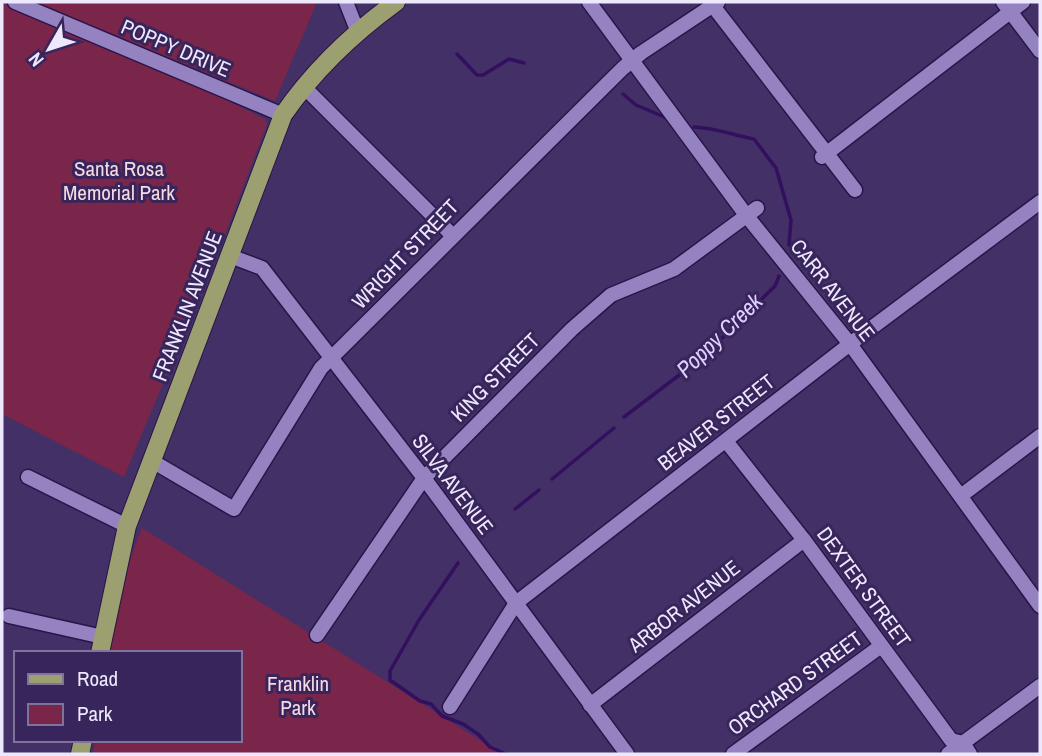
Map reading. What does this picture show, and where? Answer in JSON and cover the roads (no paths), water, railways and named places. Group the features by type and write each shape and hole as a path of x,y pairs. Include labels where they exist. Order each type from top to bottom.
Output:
{"main road":[{"name":"FRANKLIN AVENUE","path":"101,645 127,526 283,115 303,86 358,30 396,2"}],"street":[{"name":"POPPY DRIVE","path":"15,2 283,115"},
{"path":"345,2 358,30"},
{"name":"CARR AVENUE","path":"590,2 751,211 962,495 1040,606"},
{"path":"824,155 1007,7 1023,2"},
{"path":"714,3 824,155 855,190"},
{"name":"WRIGHT STREET","path":"152,461 234,509 321,368 452,235 633,61 714,3"},
{"path":"1007,7 1040,51"},
{"path":"303,86 452,235"},
{"name":"BEAVER STREET","path":"450,707 516,603 850,344 1040,202"},
{"name":"KING STREET","path":"317,635 424,478 572,329 611,296 674,269 751,211"},
{"name":"SILVA AVENUE","path":"230,256 262,268 424,478 627,754"},
{"path":"962,495 1040,436"},
{"name":"DEXTER STREET","path":"726,441 804,540 951,740 967,749"},
{"path":"28,477 127,526"},
{"name":"ARBOR AVENUE","path":"590,705 804,540"},
{"path":"9,615 101,645"},
{"name":"ORCHARD STREET","path":"733,754 881,646"},
{"path":"948,754 967,749 1040,686"}],"waterway":[{"name":"Poppy Creek","path":"457,54 477,75 483,75 509,59 524,63"},
{"name":"Poppy Creek","path":"623,94 636,105 669,119"},
{"name":"Poppy Creek","path":"694,127 754,139 776,168 791,220 789,245"},
{"name":"Poppy Creek","path":"624,417 703,357 775,286 779,276"},
{"name":"Poppy Creek","path":"552,479 614,428"},
{"name":"Poppy Creek","path":"515,509 539,490"},
{"name":"Poppy Creek","path":"458,563 419,620 390,671 390,680 420,701 431,704 442,716 463,724 478,734 490,747 506,754"}],"park label":[{"name":"Santa Rosa Memorial Park","path":"119,180"},
{"name":"Franklin Park","path":"298,695"}]}
